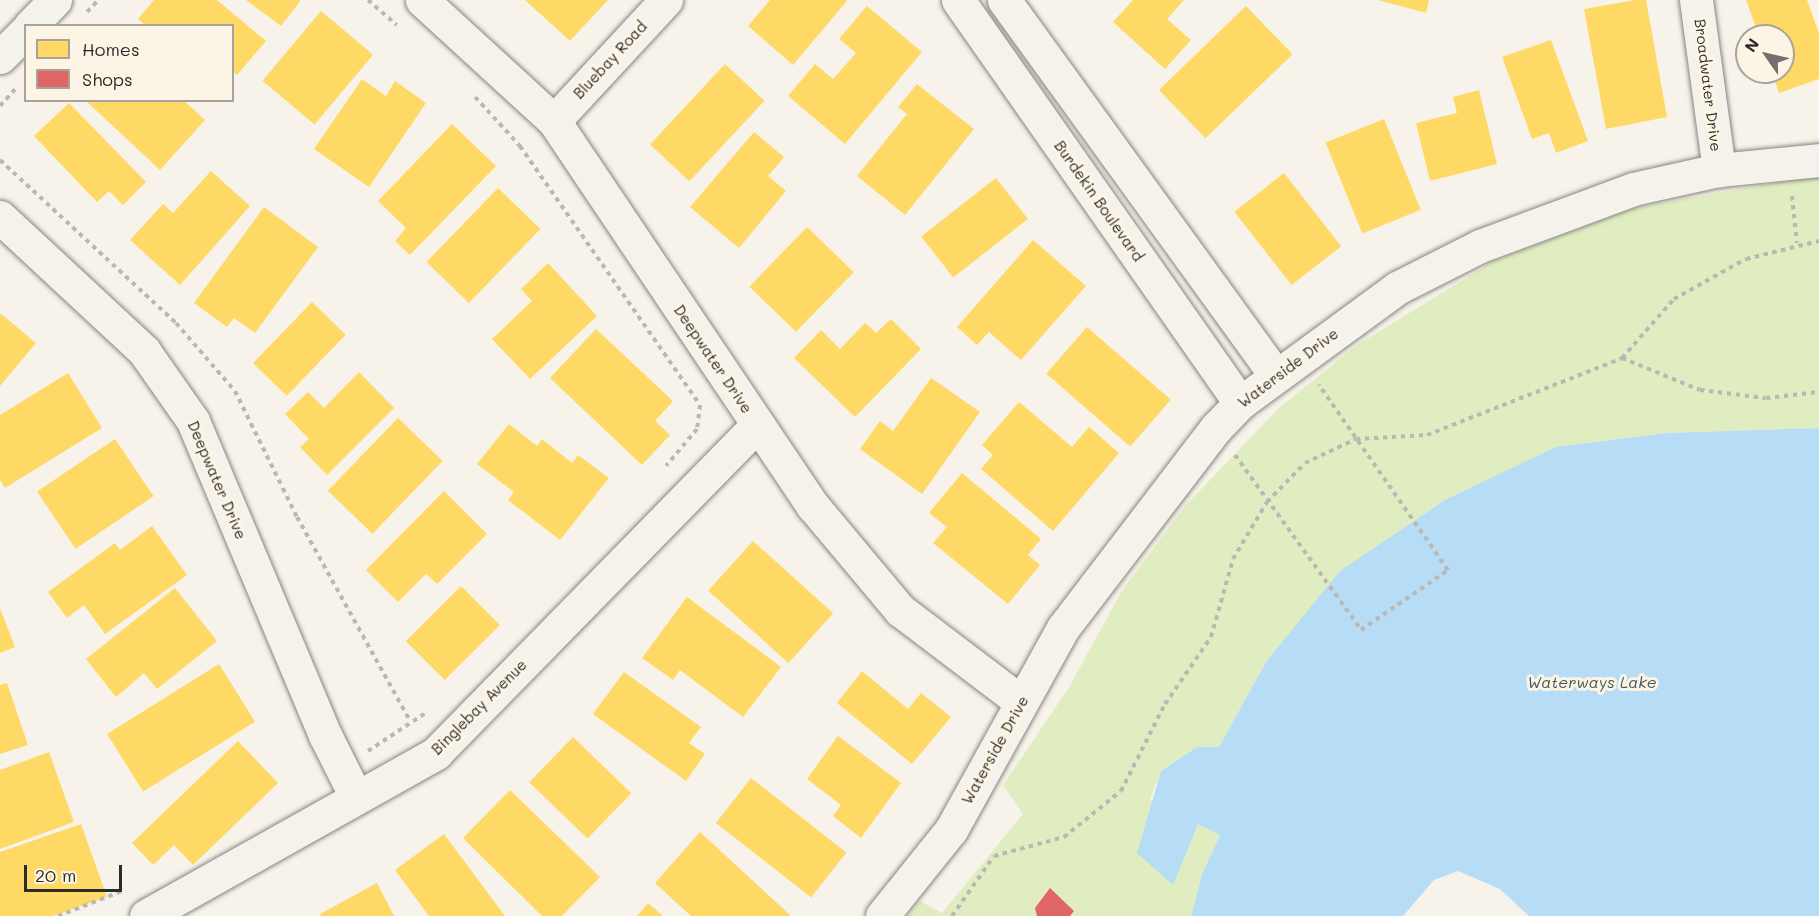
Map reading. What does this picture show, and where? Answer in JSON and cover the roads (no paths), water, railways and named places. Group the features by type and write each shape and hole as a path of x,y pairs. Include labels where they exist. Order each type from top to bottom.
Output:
{"street":[{"path":"32,24 55,0"},
{"name":"Deepwater Drive","path":"422,0 554,121 813,506 900,610 1021,702"},
{"name":"Bluebay Road","path":"554,121 666,0"},
{"name":"Burdekin Boulevard","path":"958,0 1240,403"},
{"path":"1004,0 1287,366"},
{"name":"Broadwater Drive","path":"1696,0 1719,170"},
{"path":"0,57 24,33"},
{"name":"Waterside Drive","path":"882,916 951,831 1062,628 1216,428 1240,403 1287,366 1397,288 1480,246 1633,189 1719,170 1787,161 1819,160"},
{"name":"Deepwater Drive","path":"0,217 144,351 193,421 341,768 356,797"},
{"name":"Binglebay Avenue","path":"146,916 436,753 757,425"}],"water":[{"name":"Waterways Lake","path":"1819,428 1819,916 1529,916 1500,889 1458,871 1434,880 1403,916 1191,916 1203,872 1220,835 1198,824 1173,885 1137,853 1161,771 1197,747 1219,747 1266,662 1340,571 1445,500 1556,447 1667,433"}]}
